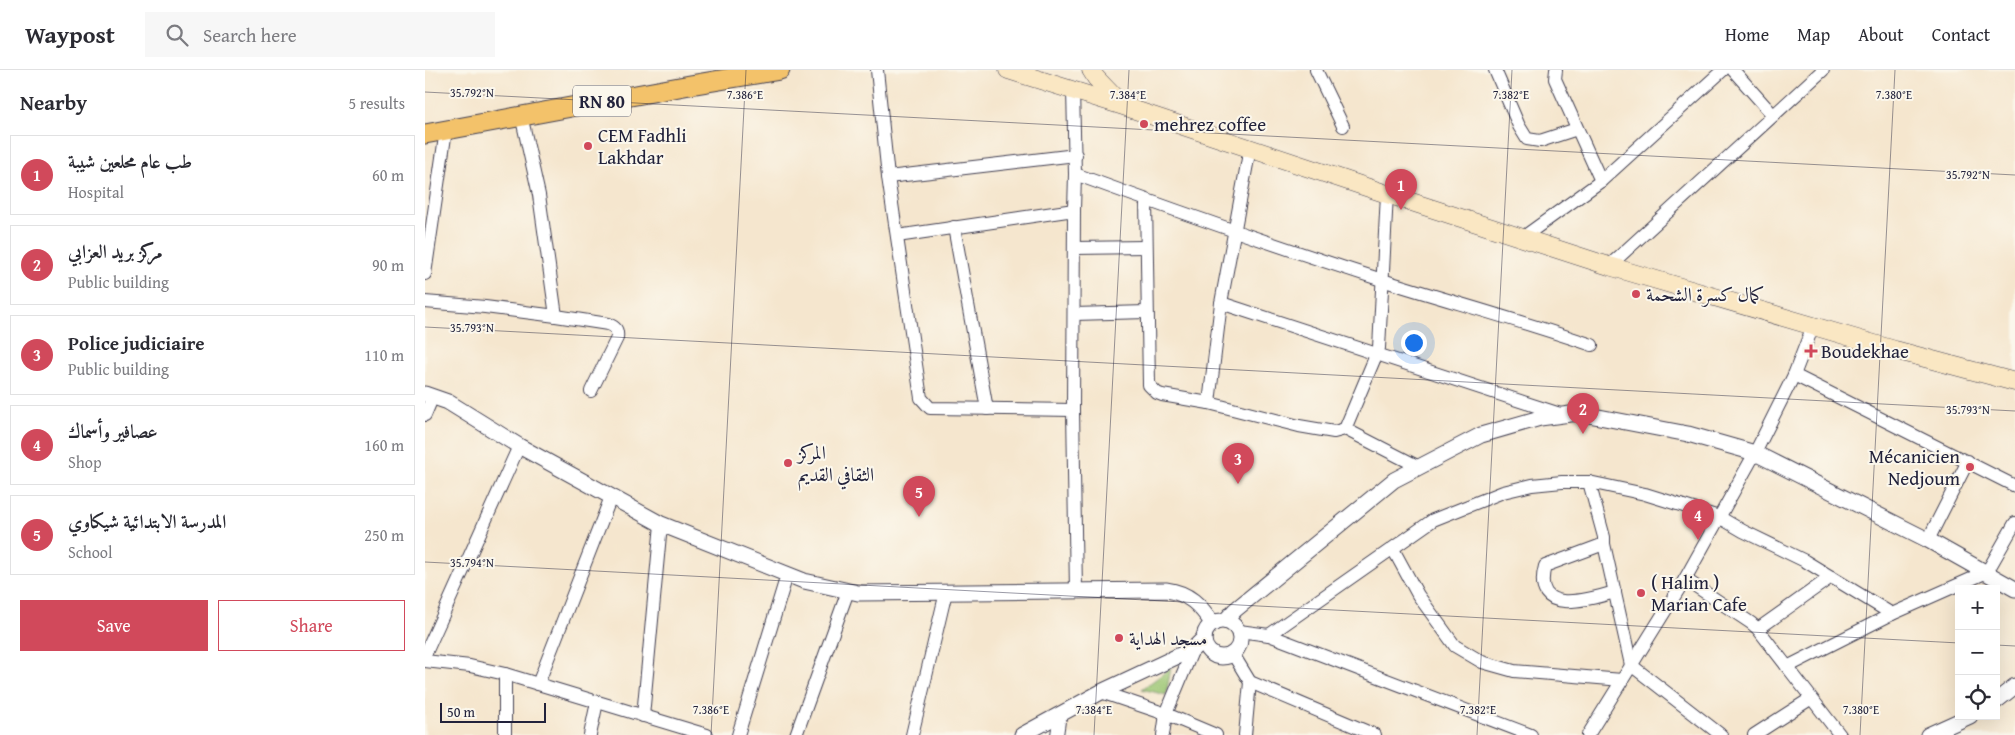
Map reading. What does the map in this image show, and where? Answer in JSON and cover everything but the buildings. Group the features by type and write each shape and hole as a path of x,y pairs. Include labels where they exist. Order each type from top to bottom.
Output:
{"main road":[{"path":"1008,70 1609,266 1813,326 2015,382"},
{"path":"1091,70 1096,78 1123,106"},
{"name":"RN 80","path":"425,134 769,71"}],"street":[{"path":"877,70 888,177 921,398 930,408 1073,410"},
{"path":"1316,70 1343,126"},
{"path":"1495,70 1519,126 1527,139 1540,141 1577,129"},
{"path":"1556,70 1555,79 1601,180"},
{"path":"1523,238 1601,180 1723,70"},
{"path":"1733,70 1773,115"},
{"path":"1609,266 1823,70"},
{"path":"1073,90 1076,155 1073,314 1076,591"},
{"path":"521,116 539,195 556,316"},
{"path":"425,274 446,130"},
{"path":"1209,403 1221,303 1236,231 1250,148"},
{"path":"888,177 1076,155"},
{"path":"1075,174 1382,280 1543,328 1591,345"},
{"path":"1345,429 1379,348 1387,194"},
{"path":"1146,200 1149,385 1157,393 1209,403 1299,426 1334,432 1345,429 1419,467"},
{"path":"897,236 1074,210"},
{"path":"954,227 987,409"},
{"path":"1074,248 1146,247"},
{"path":"425,302 556,316 614,326 617,330 617,338 591,391"},
{"path":"1221,303 1559,414"},
{"path":"1073,314 1147,312"},
{"path":"1588,735 1685,579 1755,453 1794,375 1813,326"},
{"path":"1794,375 2015,486"},
{"path":"425,415 429,395 448,402 519,446 661,524 804,581 858,593 1166,590 1177,592 1188,596 1219,622 1231,623 1239,631 1269,635 1531,735"},
{"path":"1239,631 1240,644 1233,654 1222,657 1211,653 1207,649 1204,638 1205,632 1235,610 1394,480 1481,435 1512,425 1559,414 1578,414 1669,430 1755,453 1928,540 2015,589"},
{"path":"425,655 519,446"},
{"path":"1928,540 1968,461"},
{"path":"1269,635 1433,520 1503,492 1532,485 1562,482 1589,482 1645,494 1719,517 1743,531 1805,561 1892,614"},
{"path":"1589,482 1604,537 1631,664 1721,735"},
{"path":"537,684 611,497"},
{"path":"1787,667 1892,614 1987,572 2015,523"},
{"path":"643,716 661,524"},
{"path":"1604,544 1545,566 1543,574 1545,589 1551,598 1567,602 1615,592"},
{"path":"1393,549 1419,595 1455,646 1482,662 1515,671 1622,680"},
{"path":"738,735 787,575"},
{"path":"1758,629 1831,577"},
{"path":"1685,579 1758,629 1810,699 1840,735"},
{"path":"796,735 848,592"},
{"path":"912,735 946,592"},
{"path":"1022,735 1101,692 1193,649 1204,638"},
{"path":"1163,735 1167,714 1193,649"},
{"path":"1233,654 1250,682 1375,735"},
{"path":"425,661 470,666 505,674 643,716 666,729 707,735"},
{"path":"505,674 505,735"},
{"path":"1245,735 1250,682"},
{"path":"2000,698 2015,686"},
{"path":"1101,692 1167,714 1216,735"},
{"path":"1754,735 1810,699"},
{"path":"590,735 597,702"},
{"path":"1057,735 1060,714"},
{"path":"1928,735 1962,720"}],"green space":[{"path":"1171,668 1166,695 1142,689"}],"place":[{"name":"mehrez coffee","path":"1144,124"},
{"name":"CEM Fadhli Lakhdar","path":"588,146"},
{"name":"طب عام محلعين شيبة","path":"1401,210"},
{"name":"كمال كسرة الشحمة","path":"1636,294"},
{"name":"Boudekhae","path":"1811,351"},
{"name":"مركز بريد العزابي","path":"1583,434"},
{"name":"المركز الثقافي القديم","path":"788,463"},
{"name":"Mécanicien Nedjoum","path":"1970,467"},
{"name":"Police judiciaire","path":"1238,484"},
{"name":"المدرسة الابتدائية شيكاوي","path":"919,517"},
{"name":"عصافير وأسماك","path":"1698,540"},
{"name":"( Halim ) Marian Cafe","path":"1641,593"},
{"name":"مسجد الهداية","path":"1119,638"}]}
